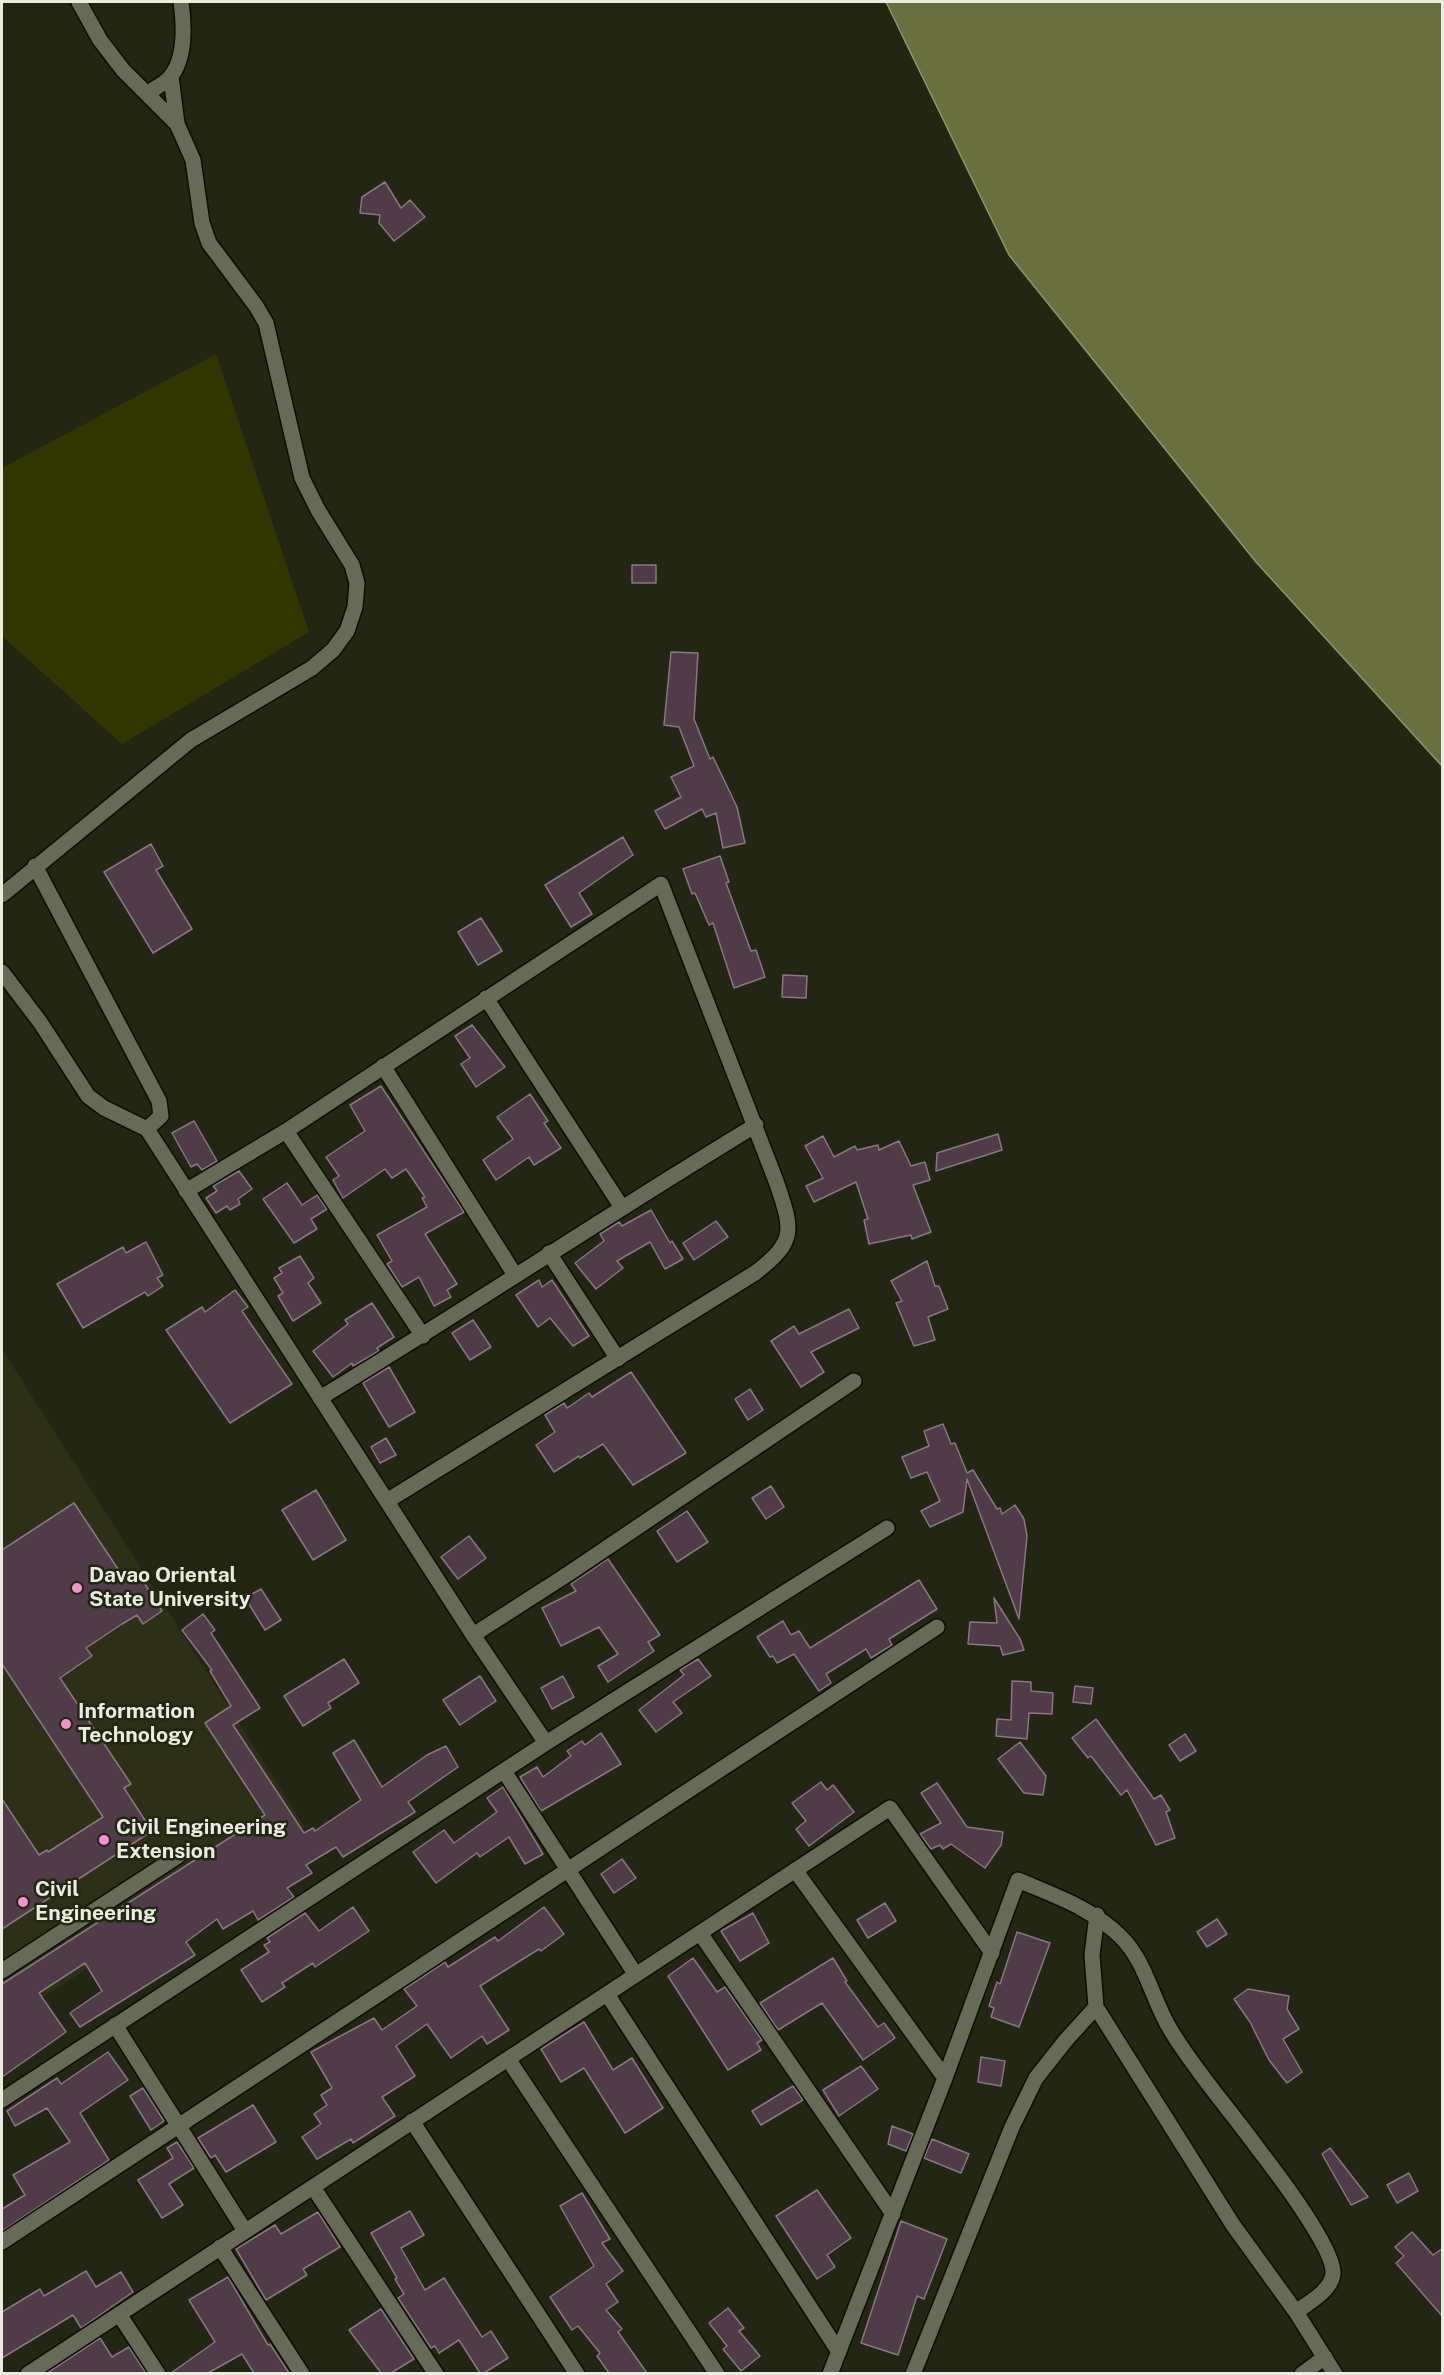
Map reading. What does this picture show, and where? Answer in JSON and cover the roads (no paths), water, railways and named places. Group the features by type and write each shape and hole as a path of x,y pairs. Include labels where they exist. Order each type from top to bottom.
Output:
{"street":[{"path":"79,2 100,40 123,70 177,124"},
{"path":"148,93 171,76 179,59 183,38 181,2"},
{"path":"2,895 34,866 101,815 191,740 312,668 333,650 347,631 355,607 357,583 352,565 318,510 302,478 266,323 256,306 208,243 202,224 193,160 177,124 171,76"},
{"path":"34,866 159,1101 161,1116 147,1129"},
{"path":"186,1191 286,1131 661,884 756,1125 784,1207 789,1227 786,1244 773,1259 755,1273 387,1501"},
{"path":"2,972 40,1022 88,1096 104,1108 147,1129 473,1635 546,1743"},
{"path":"486,998 621,1206"},
{"path":"383,1066 515,1275"},
{"path":"320,1398 423,1336 621,1206 756,1125"},
{"path":"286,1131 423,1336"},
{"path":"549,1253 618,1359"},
{"path":"473,1635 568,1574 854,1381"},
{"path":"2,2100 546,1743 887,1528"},
{"path":"2,2242 567,1868 937,1627"},
{"path":"504,1771 636,1975"},
{"path":"28,2373 890,1808 992,1953"},
{"path":"2,1971 178,1856"},
{"path":"795,1870 945,2078"},
{"path":"830,2373 945,2078 1018,1880 1097,1915 1123,1939 1142,1967 1153,1999 1171,2030 1273,2168 1327,2250 1333,2275 1329,2284 1296,2312"},
{"path":"1097,1915 1092,1955 1096,2007 1233,2225 1296,2312 1335,2373"},
{"path":"700,1933 893,2214"},
{"path":"607,1994 840,2352"},
{"path":"914,2373 1012,2127 1031,2088 1066,2040 1096,2007"},
{"path":"115,2025 245,2231"},
{"path":"508,2059 717,2373"},
{"path":"412,2121 577,2373"},
{"path":"313,2187 436,2373"},
{"path":"220,2247 302,2373"},
{"path":"119,2314 158,2373"},
{"path":"1302,2373 1325,2357"}],"place":[{"name":"Davao Oriental State University","path":"77,1588"},
{"name":"Information Technology","path":"66,1724"},
{"name":"Civil Engineering Extension","path":"104,1840"},
{"name":"Civil Engineering","path":"23,1902"}]}
